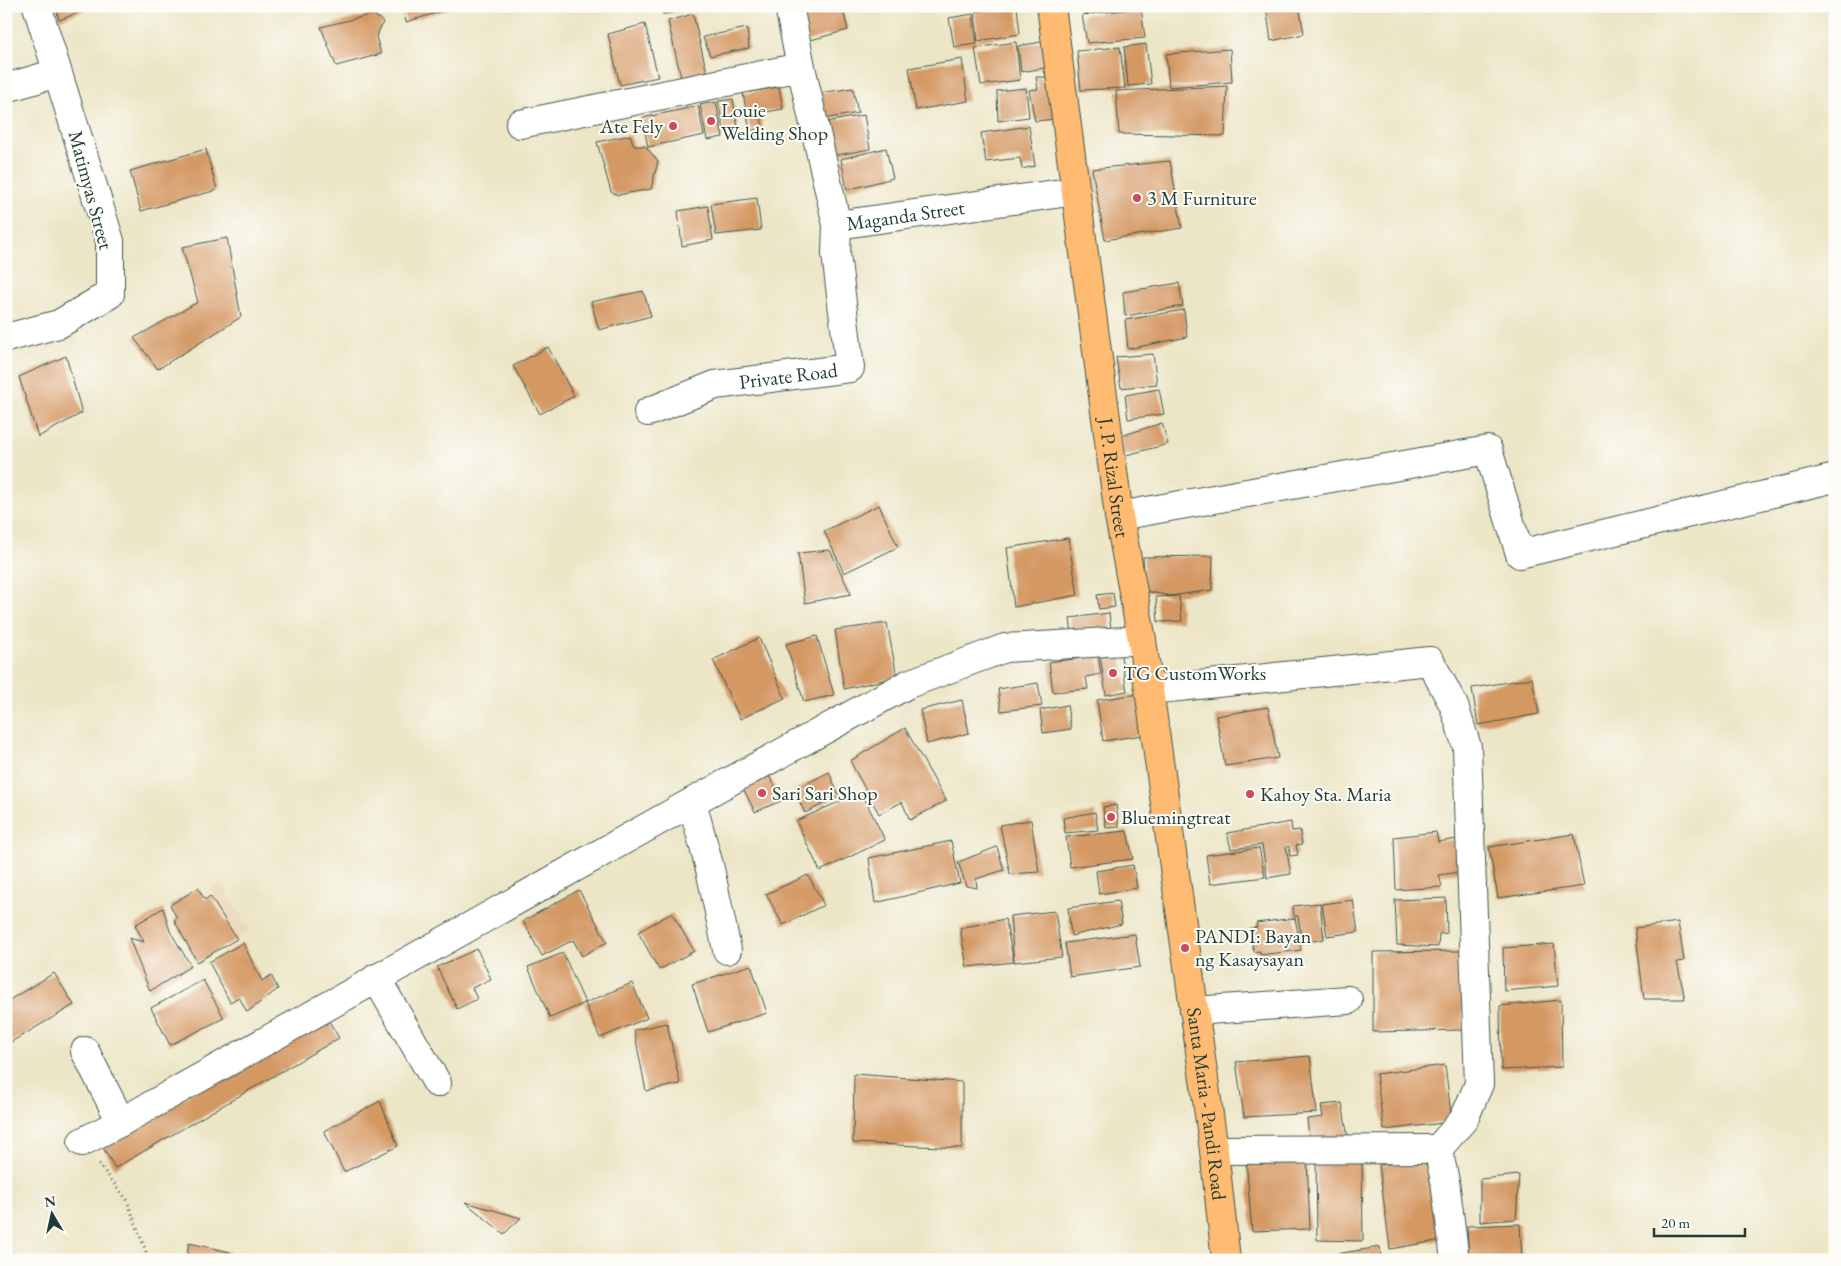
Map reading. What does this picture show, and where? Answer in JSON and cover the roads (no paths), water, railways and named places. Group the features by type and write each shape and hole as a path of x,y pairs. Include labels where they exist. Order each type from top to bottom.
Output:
{"main road":[{"name":"J. P. Rizal Street","path":"1051,6 1119,516 1150,690 1185,948"},
{"name":"Santa Maria - Pandi Road","path":"1185,948 1214,1150 1226,1260"}],"street":[{"name":"Matimyas Street","path":"6,338 59,324 110,294 110,241 37,6"},
{"name":"Maganda Street","path":"789,6 837,225 1076,191"},
{"path":"520,124 801,67"},
{"path":"6,88 57,73"},
{"name":"Private Road","path":"648,412 715,385 850,368 836,254 837,225"},
{"path":"1119,516 1488,450 1520,554 1835,478"},
{"path":"82,1142 121,1122 692,802 908,684 1006,648 1142,640"},
{"path":"1150,690 1430,661 1454,706 1467,747 1479,1084 1464,1118 1438,1149 1214,1150"},
{"path":"692,802 710,869 727,950"},
{"path":"376,978 437,1082"},
{"path":"1194,1011 1348,1000"},
{"path":"84,1051 121,1122"},
{"path":"1438,1149 1445,1181 1455,1260"}],"place":[{"name":"Louie Welding Shop","path":"711,121"},
{"name":"Ate Fely","path":"673,126"},
{"name":"3 M Furniture","path":"1137,198"},
{"name":"TG CustomWorks","path":"1113,673"},
{"name":"Sari Sari Shop","path":"762,793"},
{"name":"Kahoy Sta. Maria","path":"1250,794"},
{"name":"Bluemingtreat","path":"1111,817"},
{"name":"PANDI: Bayan ng Kasaysayan","path":"1185,948"}]}
